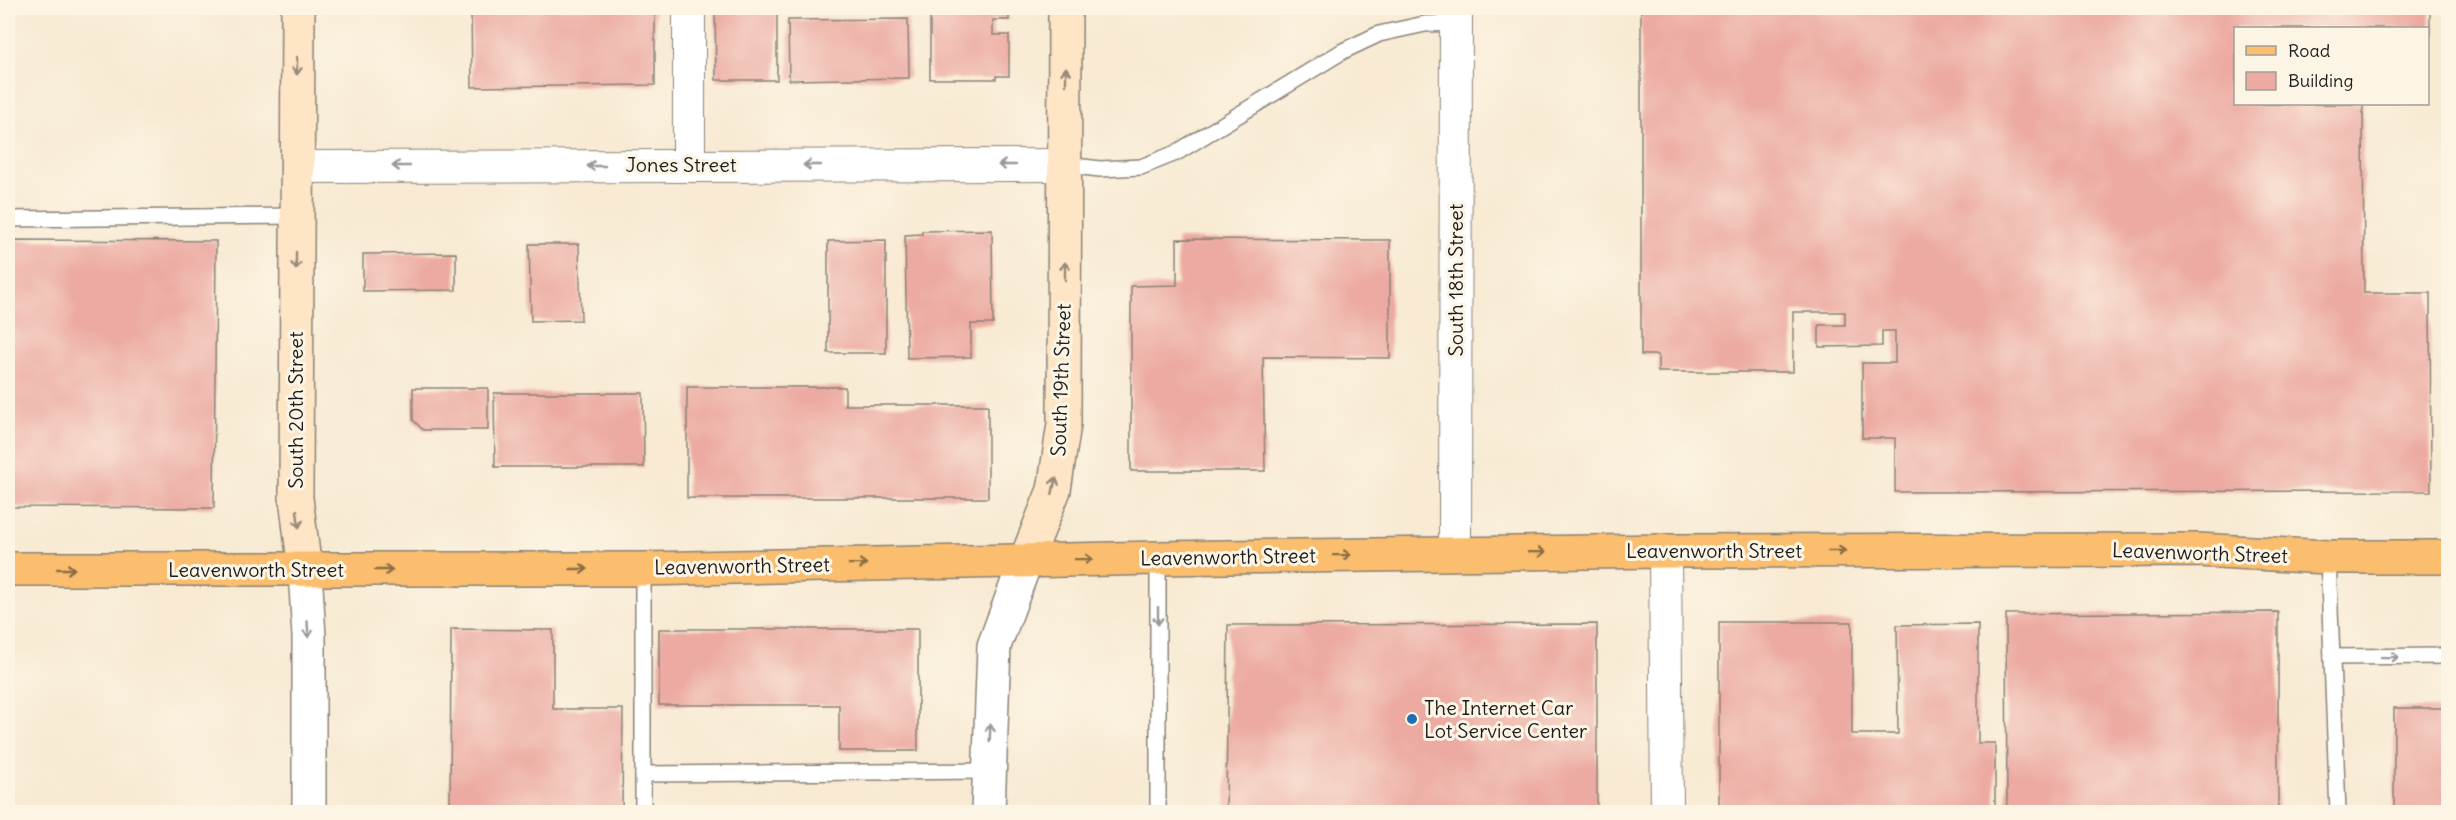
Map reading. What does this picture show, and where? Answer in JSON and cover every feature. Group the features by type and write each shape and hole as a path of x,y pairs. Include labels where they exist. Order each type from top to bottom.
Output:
{"main road":[{"name":"South 20th Street","path":"298,8 296,498 305,570"},
{"name":"South 19th Street","path":"1026,560 1054,490 1064,424 1065,8"},
{"name":"Leavenworth Street","path":"8,569 643,569 1026,560 1665,551 2198,550 2328,557 2448,557"}],"street":[{"path":"689,8 689,165"},
{"name":"South 18th Street","path":"1455,553 1456,15"},
{"name":"Jones Street","path":"297,167 1066,165"},
{"path":"1665,551 1667,813"},
{"name":"South 19th Street","path":"988,813 994,646 1026,560"},
{"name":"South 20th Street","path":"305,570 309,637 309,813"}],"lane":[{"path":"1066,165 1100,169 1141,167 1176,153 1343,51 1379,33 1456,15"},
{"path":"8,219 297,216"},
{"path":"2328,557 2338,813"},
{"path":"1158,558 1158,813"},
{"path":"643,569 643,813"},
{"path":"2332,657 2448,656"},
{"path":"643,774 989,771"}],"building":[{"path":"471,8 655,8 655,85 472,87"},
{"path":"715,8 777,8 777,80 716,80"},
{"path":"930,8 1008,8 1009,20 993,20 993,35 1009,35 1009,76 996,76 996,79 930,79"},
{"path":"1641,8 2430,8 2430,35 2429,27 2234,27 2234,105 2363,105 2364,293 2430,293 2431,491 1895,492 1895,438 1862,438 1862,363 1895,363 1895,331 1882,331 1882,346 1819,347 1819,325 1845,325 1845,312 1793,312 1793,372 1658,372 1658,355 1641,355"},
{"path":"908,19 909,78 789,80 788,20"},
{"path":"992,230 993,324 971,324 971,357 907,358 905,235 922,234 922,231"},
{"path":"1177,239 1390,240 1390,358 1263,357 1265,471 1131,471 1131,286 1177,285"},
{"path":"8,240 216,241 214,508 8,507"},
{"path":"886,240 886,353 828,353 828,241"},
{"path":"529,244 579,244 581,320 531,321"},
{"path":"456,253 456,290 363,291 363,254"},
{"path":"687,387 845,387 845,405 988,405 988,498 687,498"},
{"path":"413,388 488,388 488,430 423,430 413,420"},
{"path":"494,393 643,393 644,467 495,467"},
{"path":"2278,612 2278,812 2007,812 2006,614"},
{"path":"1719,622 1852,622 1852,734 1898,734 1897,625 1978,624 1978,743 1995,743 1995,807 1984,807 1984,812 1719,812"},
{"name":"The Internet Car Lot Service Center","path":"1597,624 1597,812 1226,812 1228,625"},
{"path":"451,629 553,630 553,709 623,709 622,812 450,812"},
{"path":"659,629 918,629 918,751 839,751 839,705 659,705"},
{"path":"2394,708 2448,708 2448,812 2394,812"}],"place":[{"name":"The Internet Car Lot Service Center","path":"1412,719"}]}
